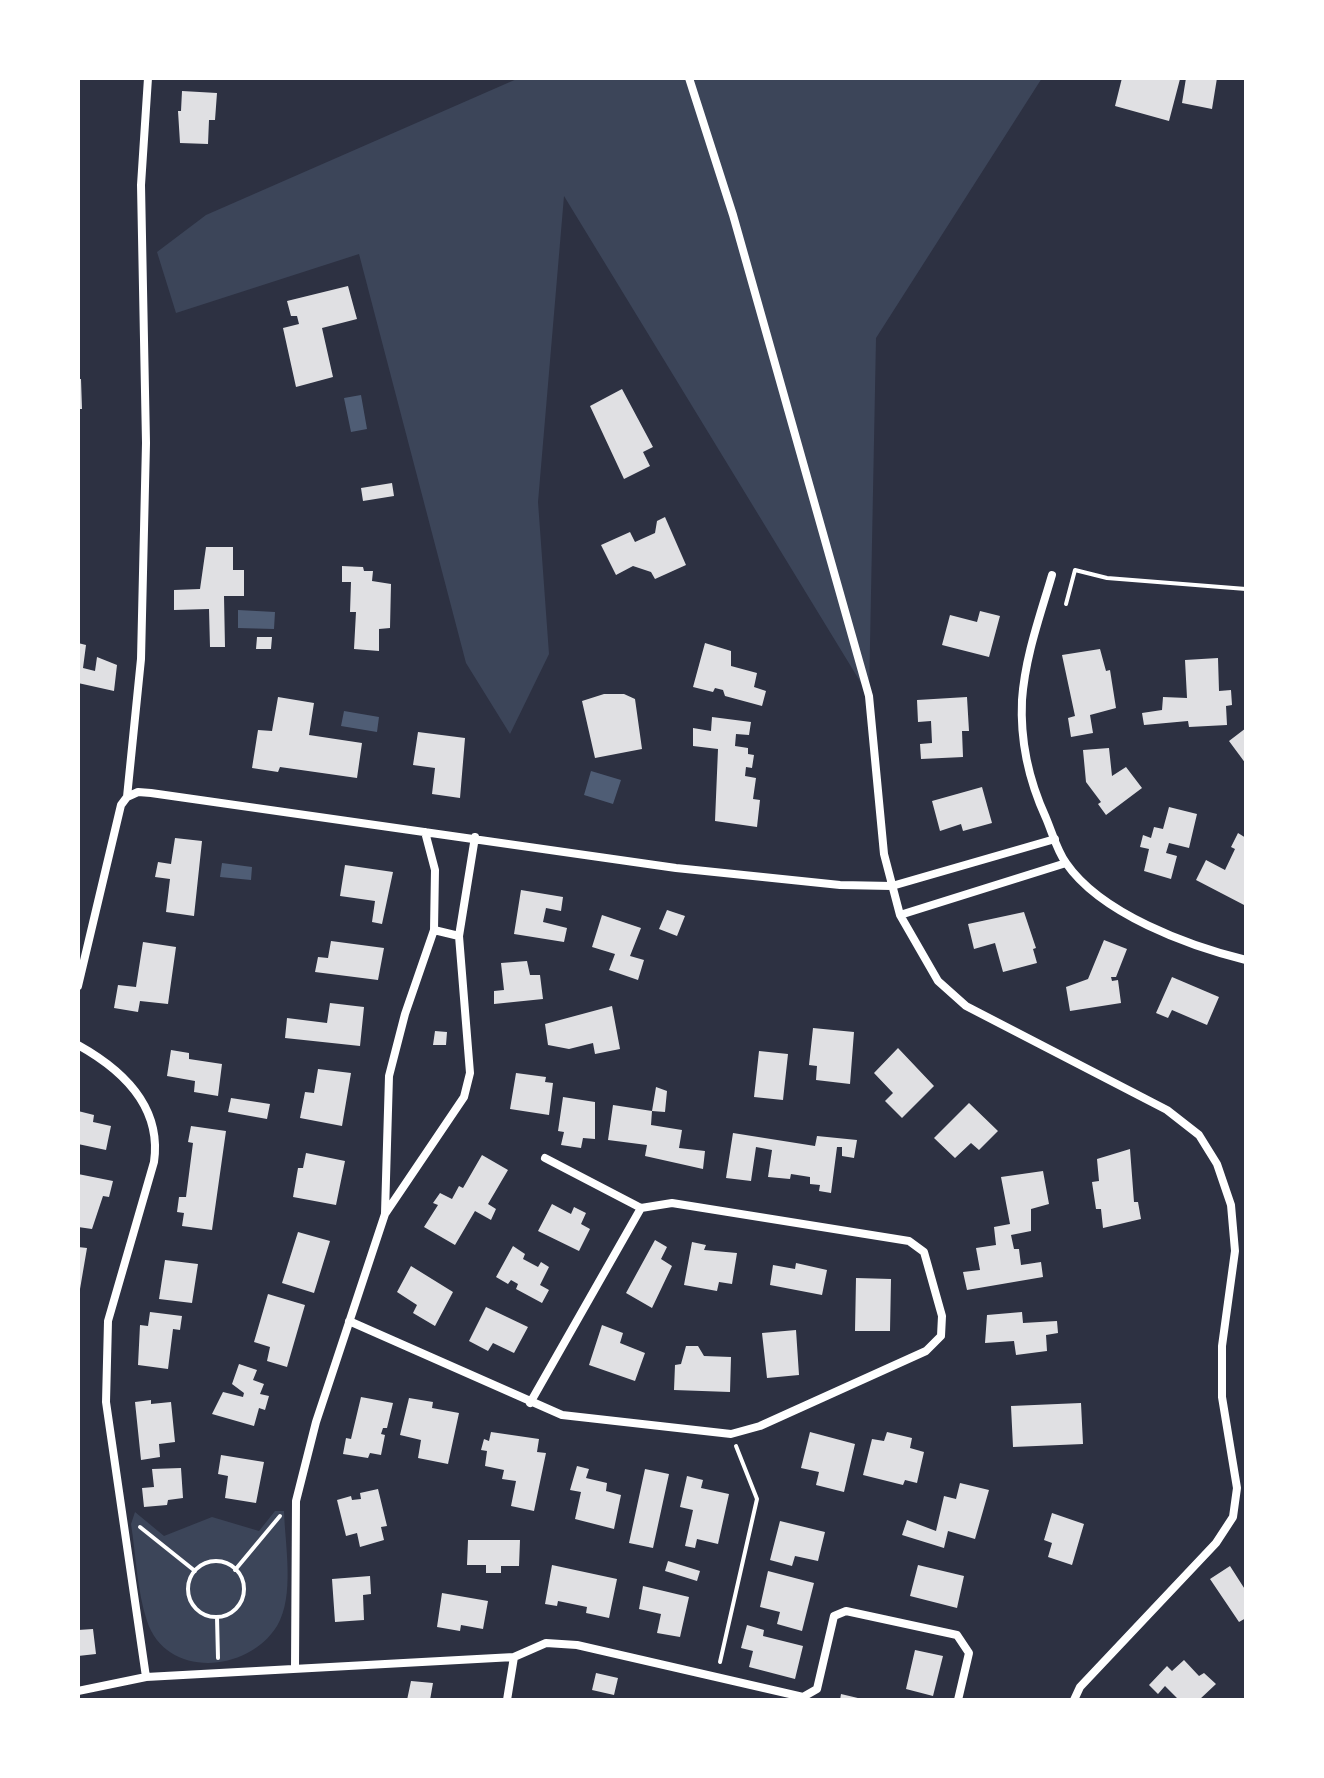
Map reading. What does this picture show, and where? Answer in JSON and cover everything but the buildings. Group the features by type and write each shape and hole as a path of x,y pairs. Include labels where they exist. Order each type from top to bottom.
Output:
{"street":[{"path":"127,797 141,659 146,443 141,185 148,78"},
{"path":"689,78 733,215 869,696 884,854 900,915 938,981 966,1006 1167,1110 1199,1135 1217,1164 1231,1205 1235,1251 1222,1346 1222,1397 1237,1488 1233,1517 1216,1543 1080,1687 1074,1700"},
{"path":"1052,575 1031,646 1022,699 1024,744 1032,787 1066,863 1121,910 1159,932 1201,949 1246,960"},
{"path":"78,986 121,805 127,797 138,792 475,837 676,868 892,886 1055,839"},
{"path":"385,1214 389,1076 405,1014 434,930 435,870 425,832"},
{"path":"295,1668 296,1501 316,1422 385,1214 464,1097 470,1073 459,936 475,837"},
{"path":"900,915 1066,863"},
{"path":"434,930 459,936"},
{"path":"78,1045 106,1061 135,1089 151,1115 157,1139 154,1162 108,1321 106,1402 146,1677"},
{"path":"349,1321 562,1415 731,1434 760,1426 926,1351 941,1336 942,1316 924,1252 909,1241 672,1203 641,1208 545,1158"},
{"path":"530,1403 641,1208"},
{"path":"78,1691 146,1677 514,1657 546,1643 577,1645 803,1697 817,1689 834,1616 846,1611 957,1635 969,1653 958,1700"},
{"path":"507,1700 514,1657"}],"path":[{"path":"1066,604 1075,570 1107,578 1246,589"},
{"path":"717,1676 757,1499 731,1434"},
{"path":"235,1570 284,1511 288,1498 296,1501"},
{"path":"121,1512 195,1571"},
{"path":"215,1561 235,1570 242,1581 242,1599 229,1614 217,1617 202,1614 190,1600 188,1582 195,1571 215,1561"},
{"path":"217,1617 218,1673"}],"shaded area":[{"path":"519,78 1042,78 876,338 869,696 564,196 538,502 549,654 510,734 466,663 359,254 176,313 157,252 206,215"},
{"path":"361,395 367,429 351,432 344,398"},
{"path":"238,610 275,612 274,629 238,628"},
{"path":"344,711 379,717 377,732 341,726"},
{"path":"591,771 621,780 613,804 584,795"},
{"path":"222,863 252,867 251,880 220,877"},
{"path":"275,1511 284,1511 288,1570 286,1600 277,1626 264,1642 228,1660 208,1663 171,1653 157,1640 147,1621 131,1524 135,1512 164,1536 212,1517 259,1531"}]}
